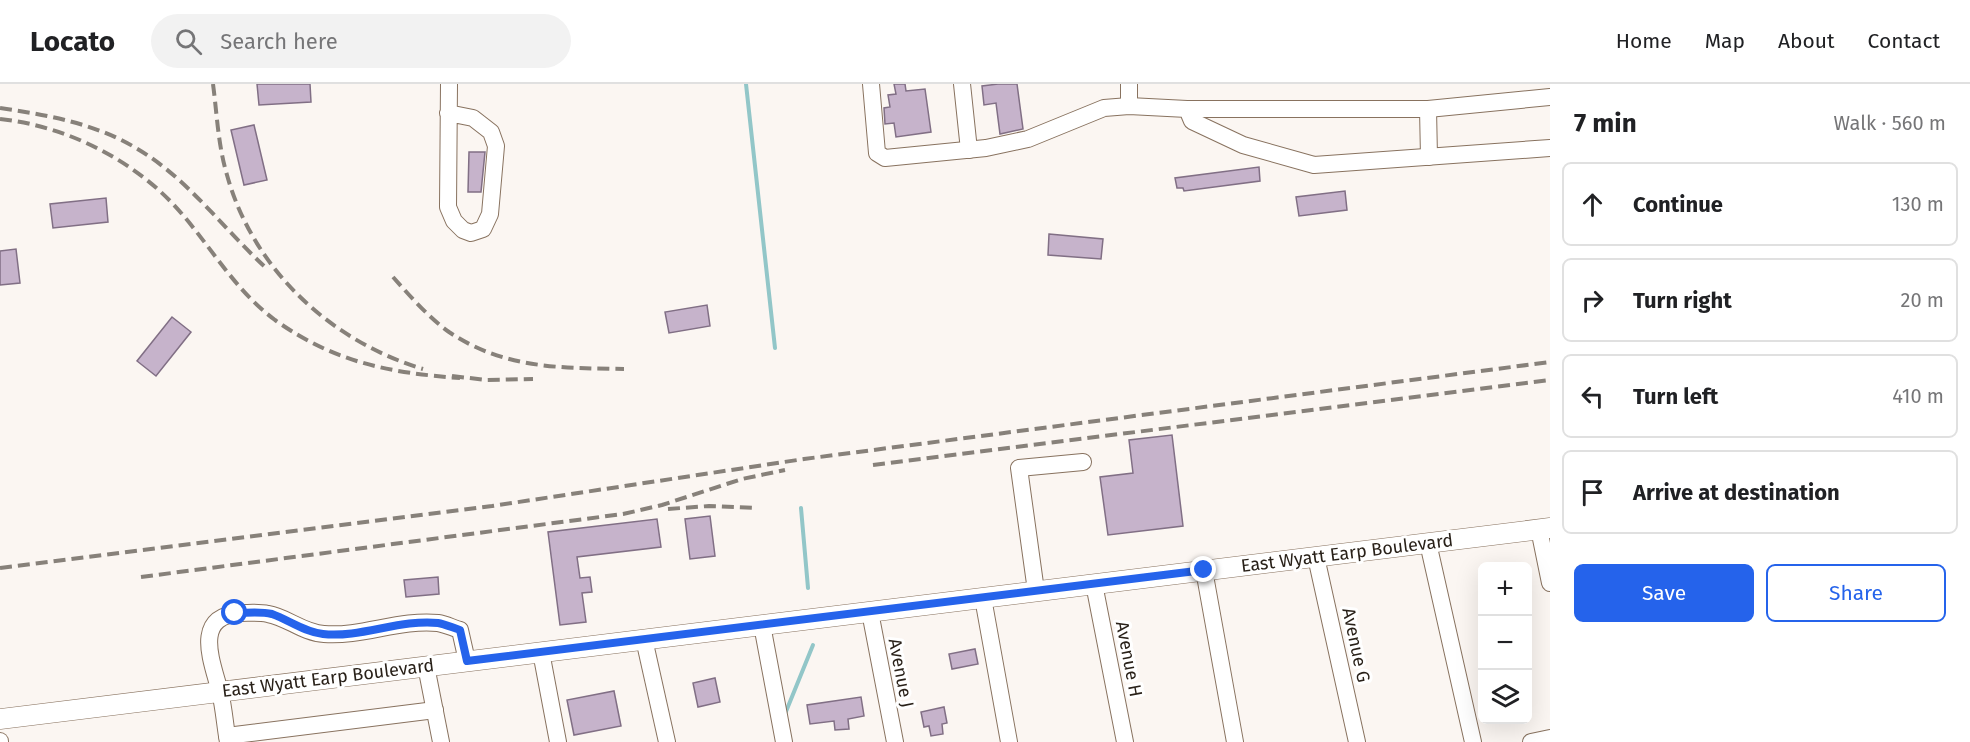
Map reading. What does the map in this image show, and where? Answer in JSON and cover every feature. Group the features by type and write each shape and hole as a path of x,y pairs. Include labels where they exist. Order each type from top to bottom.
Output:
{"main road":[{"name":"East Wyatt Earp Boulevard","path":"0,719 1545,529"}],"street":[{"path":"448,113 473,118 491,132 496,146 490,214 483,229 471,233 463,230 454,221 448,207 448,113 449,84"},
{"path":"871,84 877,153 885,158 969,150 1028,139 1104,108 1129,106 1187,109 1428,109 1550,97"},
{"path":"962,84 969,150"},
{"path":"1129,84 1129,106"},
{"path":"1187,109 1192,121 1243,145 1314,165 1550,148"},
{"path":"1428,109 1429,157"},
{"path":"1036,591 1019,468 1083,462"},
{"path":"1545,529 1550,583"},
{"path":"1428,543 1473,742"},
{"name":"Avenue G","path":"1316,557 1357,742"},
{"path":"1204,570 1235,742"},
{"name":"Avenue H","path":"1094,584 1125,742"},
{"path":"983,597 1009,742"},
{"path":"435,711 228,739 220,691 214,676 208,643 213,623 221,616 258,612 272,614 296,627 323,634 438,623 460,630 467,661"},
{"name":"Avenue J","path":"870,612 895,742"},
{"path":"762,625 784,742"},
{"path":"644,639 667,742"},
{"path":"541,652 558,742"},
{"path":"426,666 441,742"},
{"path":"1531,742 1550,738"}],"building":[{"path":"257,84 310,84 311,102 259,105"},
{"path":"894,84 905,84 906,91 925,89 931,132 896,137 894,123 885,124 884,108 890,107 888,95 896,94"},
{"path":"1017,84 1023,129 1000,134 996,103 984,105 982,86"},
{"path":"254,125 267,180 244,185 231,130"},
{"path":"469,152 485,152 481,192 468,192"},
{"path":"1259,167 1260,181 1184,191 1183,188 1177,188 1175,178"},
{"path":"1345,191 1347,210 1299,216 1296,197"},
{"path":"106,198 108,222 53,228 50,204"},
{"path":"1049,234 1103,239 1101,259 1048,255"},
{"path":"16,249 20,283 0,285 0,251"},
{"path":"707,305 710,326 669,333 665,312"},
{"path":"172,317 191,332 156,376 137,361"},
{"path":"1172,435 1183,526 1108,535 1100,477 1133,473 1129,440"},
{"path":"710,516 715,556 690,559 685,519"},
{"path":"657,519 661,547 577,557 580,578 590,577 592,592 582,593 586,622 560,625 548,532"},
{"path":"438,577 439,594 406,597 404,580"},
{"path":"975,649 978,664 952,669 949,654"},
{"path":"715,678 720,702 698,707 693,683"},
{"path":"614,691 621,726 574,735 567,700"},
{"path":"861,697 864,716 848,719 849,729 835,730 834,721 810,724 807,705"},
{"path":"944,707 947,723 942,724 943,734 931,736 929,726 924,727 921,712"}],"waterway":[{"path":"746,84 775,348"},
{"path":"801,508 808,588"},
{"path":"785,714 813,645"}],"railway":[{"path":"213,84 227,175 239,209 256,241 276,270 300,297 327,320 357,340 423,369"},
{"path":"0,108 53,117 87,126 136,148 171,173 264,266"},
{"path":"0,119 51,129 76,138 123,163 145,178 182,214 248,296 275,320 297,334 319,346 363,363 409,373 460,378"},
{"path":"393,277 441,326 470,344 491,353 512,360 555,367 624,369"},
{"path":"0,568 492,506 804,459 1550,362"},
{"path":"452,376 486,380 533,379"},
{"path":"873,465 1550,380"},
{"path":"141,577 623,514 662,505 742,479 785,470"},
{"path":"668,509 709,506 756,508"}],"route":[{"path":"235,613 272,614 296,627 323,634 438,623 460,630 467,661 1204,570"}]}
